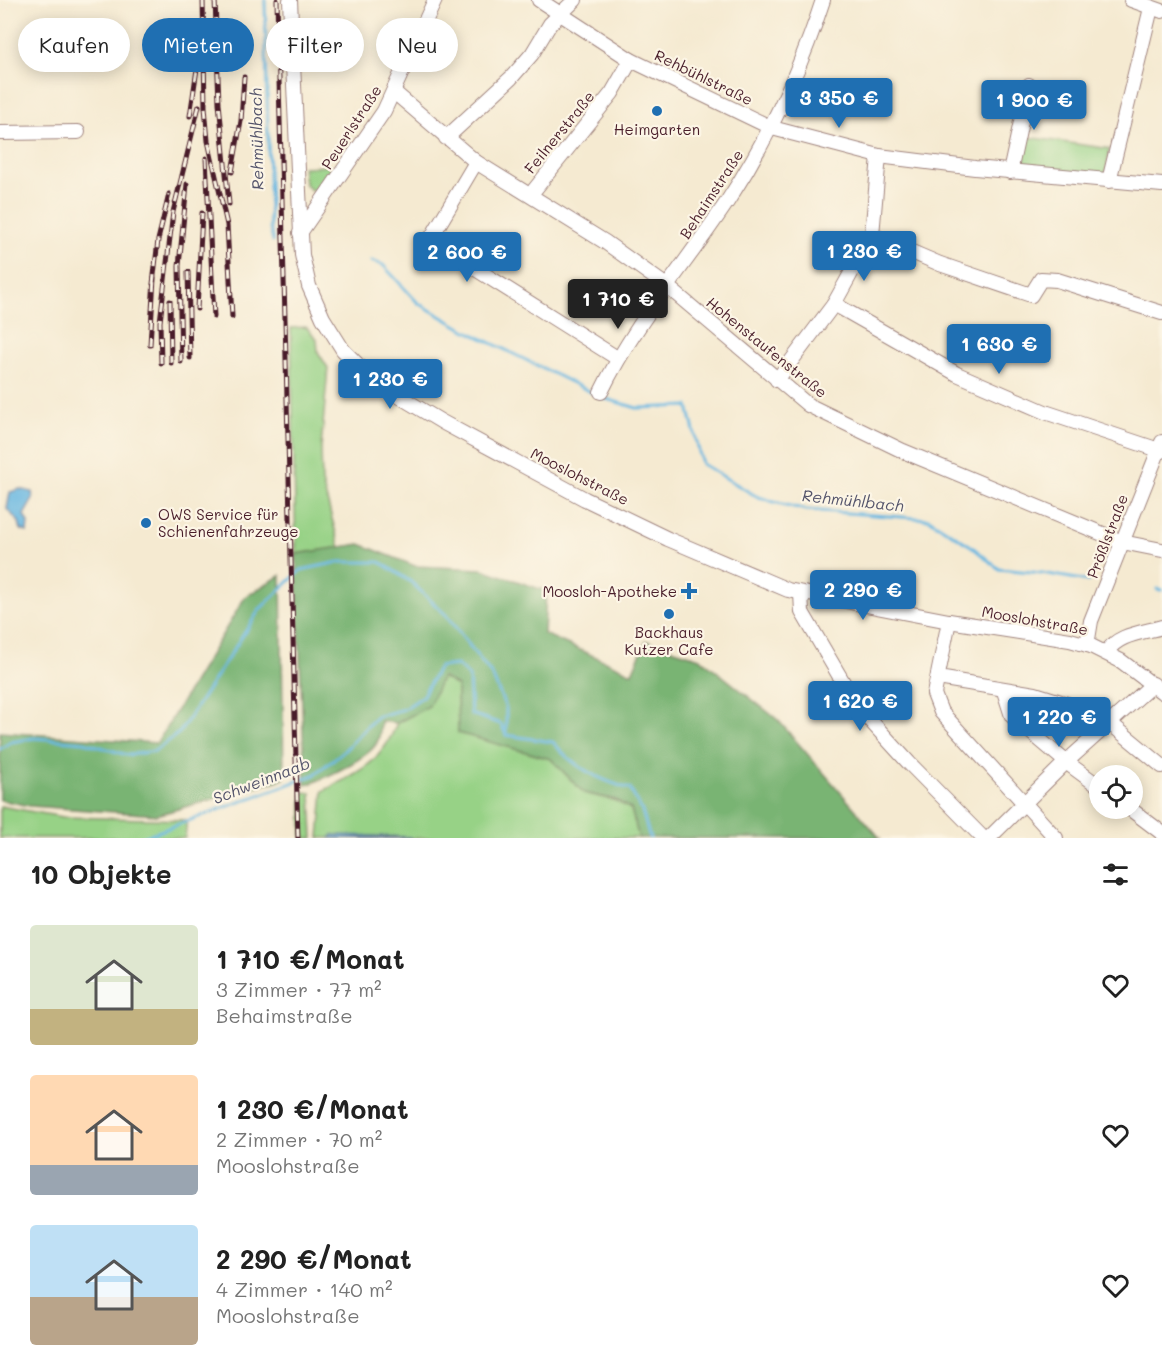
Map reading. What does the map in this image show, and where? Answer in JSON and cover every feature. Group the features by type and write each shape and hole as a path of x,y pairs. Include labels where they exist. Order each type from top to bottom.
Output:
{"street":[{"name":"Mooslohstraße","path":"290,0 300,233 309,286 331,332 343,350 362,369 392,392 478,443 585,498 727,565 788,590 1087,645 1121,660 1157,688"},
{"name":"Peuerlstraße","path":"300,233 394,92 435,0"},
{"name":"Rehbühlstraße","path":"539,0 631,60 772,128 879,156 1010,172 1162,185"},
{"path":"446,138 511,78 532,54 550,24 575,0"},
{"name":"Behaimstraße","path":"601,392 617,358 728,202 772,128 823,0"},
{"path":"1109,181 1156,10 1131,0"},
{"name":"Feilnerstraße","path":"531,194 612,93 631,60"},
{"path":"1010,172 1029,85"},
{"name":"Hohenstaufenstraße","path":"394,92 476,162 605,242 668,287 808,405 903,451 1122,542 1162,550"},
{"path":"0,133 78,132"},
{"path":"777,380 834,304 872,235 879,156"},
{"path":"476,162 431,238 471,266 617,358"},
{"path":"872,235 940,264 1031,295 1041,279 1058,280 1162,313"},
{"path":"834,304 957,374 1045,412 1161,447"},
{"name":"Prößlstraße","path":"1087,645 1091,621 1161,447"},
{"path":"801,593 802,612 857,706 983,838"},
{"path":"949,621 934,694 941,712 1056,838"},
{"path":"1106,653 1110,646 1123,638 1162,627"},
{"path":"938,678 1004,691 1035,694 1066,704 1116,728 1162,766"},
{"path":"989,838 1108,724 1157,688"},
{"path":"1004,691 1012,716 1089,779"},
{"path":"1143,819 1162,833"}],"green space":[{"path":"1021,136 1110,149 1105,177 1015,167"},
{"path":"330,166 331,175 319,189 311,190 305,184 303,167"},
{"path":"306,327 317,339 318,352 328,368 321,448 322,482 340,548 296,554 291,328"},
{"path":"360,544 415,566 482,569 546,591 544,634 632,673 646,641 700,658 778,720 880,838 639,838 631,809 616,800 584,793 551,759 458,733 457,686 442,677 429,706 397,723 381,721 377,742 368,753 341,770 305,785 296,554"},
{"path":"281,575 284,779 157,815 30,806 0,800 0,732 157,743 245,597"},
{"path":"442,676 457,686 458,733 551,759 584,793 616,801 631,809 639,838 319,838 323,791 368,765 384,748 397,723 428,706"},
{"path":"302,792 311,793 313,838 302,838"},
{"path":"0,806 63,817 187,820 185,838 0,838"}],"water":[{"path":"20,489 32,492 33,499 24,515 28,523 27,532 21,530 19,522 7,509 10,492"},
{"path":"333,835 410,837 411,838 330,838"}],"waterway":[{"name":"Rehmühlbach","path":"265,0 270,228 273,241"},
{"name":"Rehmühlbach","path":"371,261 383,265 418,303 463,329 603,398 637,408 688,406 702,464 756,496 806,510 929,519 971,546 999,569 1088,581"},
{"path":"0,749 11,742 34,738 84,742 127,755 155,751 180,732 260,609 301,570 339,562 380,562 411,582 445,614 492,675 506,708 506,735"},
{"name":"Rehmühlbach","path":"1157,589 1162,590"},
{"name":"Schweinnaab","path":"141,838 314,775 343,752 376,717 404,709 422,697 439,667 457,665 469,676 471,714 501,724 506,735 553,742 569,759 587,772 630,789 642,811 650,838"}],"railway":[{"path":"203,0 208,141 227,225 232,317"},
{"path":"215,0 219,103 229,204"},
{"path":"277,0 298,838"},
{"path":"190,116 197,72"},
{"path":"232,172 241,121 244,77"},
{"path":"161,363 160,322 173,212 199,106"},
{"path":"206,158 214,317"},
{"path":"181,362 179,266 187,184"},
{"path":"153,284 158,240 169,194"},
{"path":"197,309 202,213"},
{"path":"188,272 190,358"},
{"path":"150,345 154,278"},
{"path":"170,301 171,363"}],"place":[{"name":"Heimgarten","path":"657,111"},
{"name":"OWS Service für Schienenfahrzeuge","path":"146,523"},
{"name":"Moosloh-Apotheke","path":"689,591"},
{"name":"Backhaus Kutzer Cafe","path":"669,614"}]}
